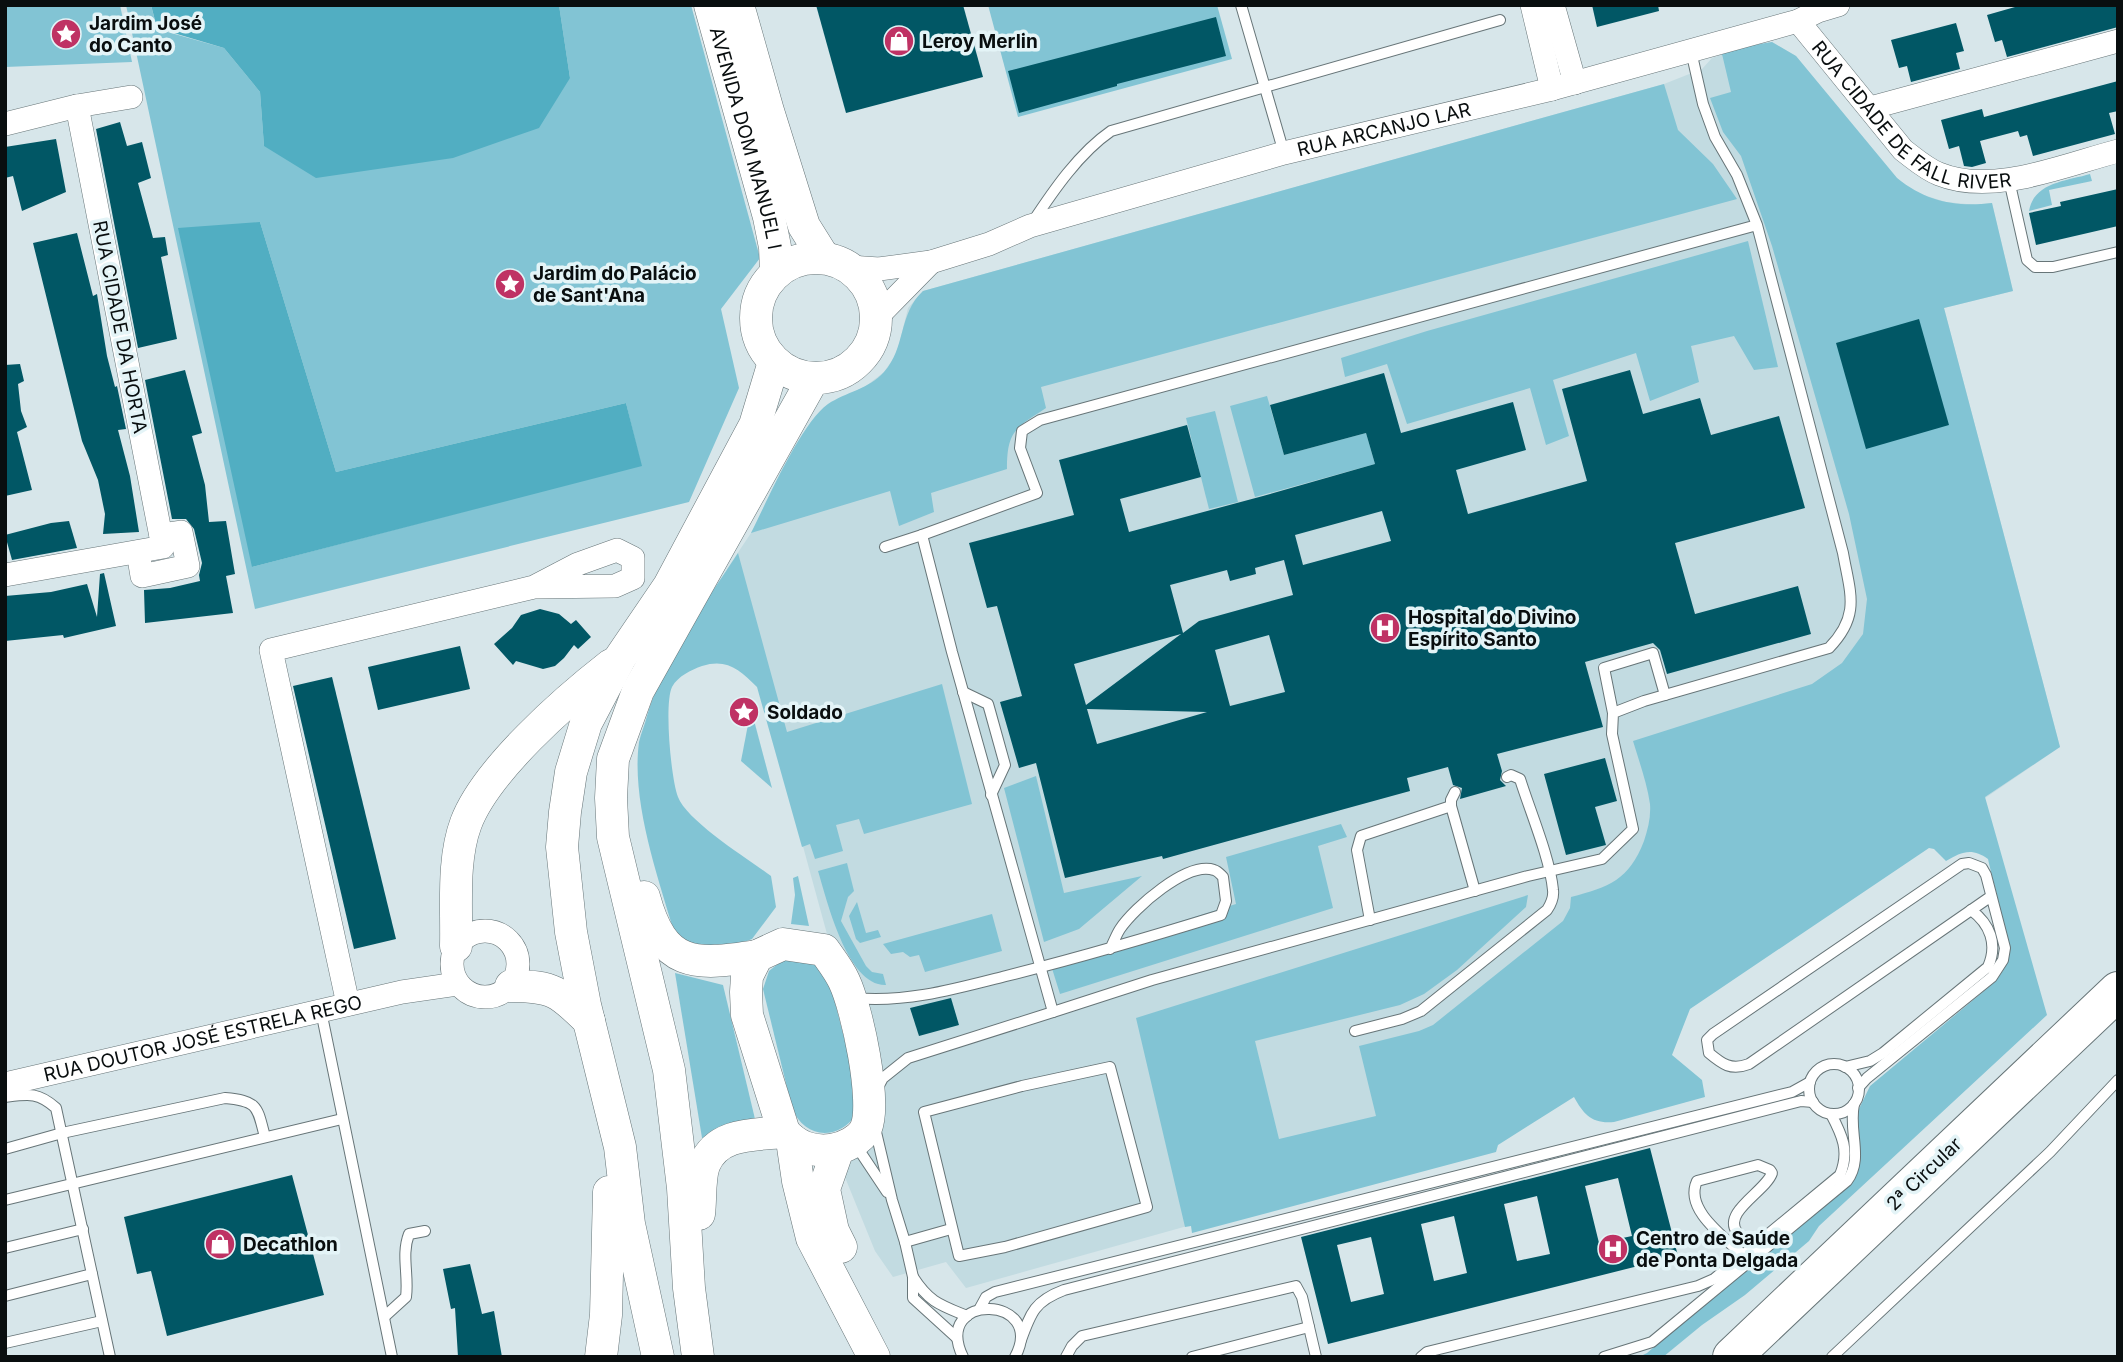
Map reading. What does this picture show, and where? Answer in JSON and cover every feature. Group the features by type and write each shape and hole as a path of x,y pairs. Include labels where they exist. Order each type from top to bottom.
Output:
{"highway":[{"name":"2ª Circular","path":"1732,1357 2118,991"},
{"name":"2ª Circular","path":"1769,1357 2118,1027"}],"main road":[{"name":"AVENIDA DOM MANUEL I","path":"710,5 769,217 775,247 776,272"},
{"name":"AVENIDA DOM MANUEL I","path":"738,5 804,226 836,262"},
{"path":"807,258 836,262 864,280 873,298 877,317 874,337 865,354 851,368 833,376 813,379 799,376 774,362 762,346 756,327 756,307 763,288 776,272 790,263 807,258"},
{"path":"658,1357 629,1224 620,1147 570,932 562,847 565,812 571,772 586,723 620,658 669,586 755,425 774,362"},
{"path":"698,1357 669,1070 613,837 613,759 638,691 813,379"},
{"path":"454,952 460,848 466,824 477,802 508,760 579,689 620,658"},
{"path":"613,759 621,778 625,815 642,892 650,920 664,943 682,957 715,963 757,957 783,944 824,950 844,979 851,997 871,1105 866,1130 846,1146 824,1189 832,1231 897,1357"},
{"path":"757,957 747,976 747,1015 788,1136 812,1238 874,1357"},
{"path":"511,986 552,989 566,998 589,1021"},
{"path":"601,1357 606,1315 609,1201 604,1082"},
{"path":"689,1288 700,1278 698,1225 704,1167 714,1148 738,1137 788,1136 804,1148 821,1151 846,1146"}],"street":[{"path":"1532,5 1552,89"},
{"path":"1553,5 1575,83"},
{"name":"RUA ARCANJO LAR","path":"836,262 879,269 931,262 989,244 1030,226 1284,153 1575,83 1798,21 1838,5"},
{"name":"RUA CIDADE DE FALL RIVER","path":"1798,21 1903,150 1922,165 1940,174 1964,181 1994,183 2118,150"},
{"path":"1870,108 2118,41"},
{"path":"5,124 76,106 131,97"},
{"name":"RUA CIDADE DA HORTA","path":"76,106 162,541"},
{"path":"877,317 931,262"},
{"path":"5,575 138,552 181,532 188,566 142,576 138,552"},
{"path":"348,1004 271,650 534,587"},
{"path":"478,931 491,931 505,937 514,947 519,961 517,975 511,986 501,994 477,998 457,984 452,972 454,952 466,937 478,931"},
{"name":"RUA DOUTOR JOSÉ ESTRELA REGO","path":"402,992 426,979 454,952"},
{"name":"RUA DOUTOR JOSÉ ESTRELA REGO","path":"5,1084 402,992 457,984"}],"lane":[{"path":"1241,5 1284,153"},
{"path":"1030,226 1072,169 1111,131 1500,20"},
{"path":"1613,713 1665,695 1829,648 1841,636 1853,607 1843,553 1757,225 1737,175 1711,126 1691,51"},
{"path":"2009,180 2027,260 2035,267 2053,267 2118,252"},
{"path":"885,547 1037,493 1020,448 1022,431 1040,420 1757,225"},
{"path":"922,535 991,795 1053,1012"},
{"path":"957,1338 913,1298 913,1277 892,1200 871,1105 883,1078 908,1058 1152,981 1475,891 1602,859 1633,830 1612,734 1613,713 1604,668 1653,653 1665,695"},
{"path":"963,692 988,704 1005,765 991,795"},
{"path":"1355,1031 1402,1019 1421,1011 1547,911 1552,904 1554,893 1549,871 1520,779 1511,775 1507,777"},
{"path":"1455,792 1451,806 1475,891"},
{"path":"1370,920 1357,850 1361,836 1451,806"},
{"path":"1858,1088 1998,970 2005,948 1982,868 1969,863 1962,864 1707,1040 1709,1053 1725,1066 1742,1067 1749,1064 1990,897"},
{"path":"851,997 878,1000 928,996 1040,968 1110,948 1221,915 1226,901 1223,877 1214,870 1199,870 1168,884 1137,910 1110,948"},
{"path":"1854,1104 1840,1113 1823,1111 1813,1102 1809,1091 1814,1074 1828,1065 1845,1067 1870,1061 1988,967 1993,947 1987,926 1971,910"},
{"path":"321,1011 392,1357"},
{"path":"1110,1067 1147,1207 1005,1247 959,1256 951,1229 924,1112 1110,1067"},
{"path":"1421,1357 1427,1352 1698,1286 1714,1279 1752,1254 1838,1189 1852,1174 1856,1153 1851,1122 1858,1088 1856,1079 1845,1067"},
{"path":"1832,1357 2050,1152 2118,1080"},
{"path":"963,1357 957,1338 959,1328 967,1316 980,1308 986,1297 995,1292 1792,1092 1810,1082"},
{"path":"5,1097 25,1094 44,1097 56,1108 110,1357"},
{"path":"5,1149 62,1133 225,1098 253,1103 258,1108 265,1137"},
{"path":"1015,1357 1035,1307 1052,1294 1801,1101 1813,1102"},
{"path":"1604,1357 1652,1342 1840,1175 1845,1163 1845,1144 1831,1114"},
{"path":"5,1200 342,1119"},
{"path":"846,1146 892,1200"},
{"path":"1758,1166 1770,1170 1772,1173 1769,1181 1737,1212 1734,1220 1736,1231 1752,1254 1703,1219 1694,1190 1697,1181 1758,1166"},
{"path":"5,1248 82,1229"},
{"path":"905,1242 951,1229"},
{"path":"384,1317 406,1297 408,1286 404,1248 408,1234 425,1231"},
{"path":"5,1296 92,1275"},
{"path":"913,1277 921,1291 934,1303 967,1316"},
{"path":"1066,1357 1082,1336 1296,1286 1302,1297 1316,1357"},
{"path":"980,1308 999,1309 1008,1314 1019,1330 1021,1340"},
{"path":"5,1343 102,1321"},
{"path":"1192,1357 1309,1327"}],"shaded area":[{"name":"Jardim José do Canto","path":"5,5 120,5 132,62 5,67"},
{"name":"Jardim do Palácio de Sant'Ana","path":"126,5 151,5 157,29 224,48 260,92 264,146 570,78 559,5 691,5 760,258 721,309 739,388 689,502 255,609","holes":["260,222 336,472 626,403 641,465 252,567"]},
{"path":"151,5 559,5 570,78 539,128 453,158 316,178 264,146 260,92 224,48 157,28"},
{"path":"988,5 1217,5 1232,59 1018,117"},
{"name":"Hospital do Divino Espírito Santo","path":"1772,42 1796,56 1897,178 1914,192 1946,202 1977,205 1992,203 2013,291 1944,308 2060,747 1476,1145 966,1288 946,1262 893,1277 875,1251 840,1165 853,1159 847,960 827,934 727,569 751,533 795,447 811,422 827,405 866,386 884,372 897,353 908,308 923,291 1664,84 1702,69 1712,58 1742,47"},
{"path":"1772,42 1796,56 1897,178 1930,198 1966,204 1992,203 2013,291 1944,308 2060,747 1985,797 2047,1015 1819,1226 1809,1241 1745,1295 1663,1357 1639,1357 1848,1185 1856,1115 1870,1086 1996,981 2006,966 2006,933 1988,859 1982,855 1967,852 1946,861 1934,849 1929,848 1690,1009 1672,1055 1702,1080 1705,1097 1606,1122 1590,1117 1574,1097 1498,1145 1496,1152 1192,1233 1191,1226 1185,1227 1136,1018 1528,895 1526,907 1457,970 1424,994 1400,1005 1255,1041 1279,1139 1376,1116 1359,1046 1433,1025 1563,921 1570,908 1571,897 1607,885 1632,865 1644,841 1650,809 1647,788 1633,741 1812,684 1842,663 1863,634 1867,599 1849,514 1772,246 1741,156 1723,132 1710,98 1731,92 1722,54 1742,47"},
{"path":"1664,84 1678,130 1713,164 1737,199 1041,387 1046,408 1015,431 1009,446 1007,469 931,493 934,512 899,526 890,491 751,533 785,464 818,414 828,404 878,378 891,363 909,310 923,291"},
{"path":"2090,174 2092,181 2049,190 2052,205 2029,211 2032,201 2044,188"},
{"path":"260,222 336,472 626,403 642,466 252,567 178,228"},
{"path":"1748,241 1778,367 1754,370 1734,336 1691,346 1699,382 1650,401 1636,353 1553,380 1569,436 1546,445 1530,388 1407,424 1387,364 1345,377 1341,358 1427,331"},
{"path":"1267,396 1284,455 1366,433 1375,464 1255,497 1230,406"},
{"path":"1215,411 1238,502 1209,509 1186,418"},
{"path":"738,553 787,732 942,684 972,804 864,834 859,819 836,825 843,851 815,859 810,844 802,847 757,687 745,675 726,665 711,664 685,674 672,687 669,709 671,759 678,797 705,828 771,876 776,907 752,939 712,954 675,935 642,814 639,742 655,694 675,652"},
{"path":"751,709 772,788 741,761"},
{"path":"1036,776 1064,893 1142,876 1079,929 1044,942 1004,788"},
{"path":"1341,824 1347,837 1318,846 1333,908 1060,994 1050,962 1236,904 1226,857"},
{"path":"847,863 854,891 848,897 841,921 866,966 872,972 883,974 886,985 872,982 860,972 833,920 818,871"},
{"path":"798,876 809,926 791,924 795,895 793,878"},
{"path":"857,902 866,933 878,930 881,937 860,943 856,939 849,916"},
{"path":"992,914 1002,951 925,972 919,955 910,957 903,952 891,954 883,944"},
{"path":"784,959 813,961 830,983 858,1092 852,1120 836,1131 827,1133 811,1130 803,1125 792,1108 763,989 769,971"},
{"path":"675,973 723,985 755,1119 704,1150"}],"building":[{"name":"Leroy Merlin","path":"816,5 963,5 983,77 846,113"},
{"path":"1592,5 1658,5 1659,11 1597,27"},
{"path":"2022,5 2118,5 2118,27 2007,57 2002,40 1995,42 1987,15"},
{"path":"1216,17 1226,56 1019,113 1008,71"},
{"path":"1956,23 1964,51 1956,53 1960,69 1911,82 1907,66 1899,68 1891,40"},
{"path":"2118,81 2118,111 2109,113 2115,134 2033,156 2027,135 2020,137 2018,131 1980,141 1986,163 1972,167 1964,166 1959,146 1949,149 1941,120 1982,109 1984,117"},
{"path":"120,122 127,146 142,142 151,178 138,183 153,238 165,237 168,255 161,257 177,339 138,348 96,129"},
{"path":"56,139 66,192 22,211 13,176 5,178 5,147"},
{"path":"2118,189 2118,226 2036,245 2029,213 2061,206 2060,202"},
{"path":"77,233 93,296 97,294 107,356 115,387 117,386 126,429 118,430 130,476 139,532 103,534 105,514 98,480 82,441 33,243"},
{"path":"1919,319 1949,425 1866,449 1836,343"},
{"path":"20,364 24,381 18,384 21,411 27,427 17,432 32,490 5,496 5,365"},
{"path":"185,370 202,433 192,436 205,485 209,522 226,521 235,574 226,576 233,613 145,623 144,590 170,588 200,581 202,563 194,529 186,519 172,519 145,380"},
{"path":"1630,370 1643,414 1700,398 1711,435 1779,416 1805,508 1675,543 1695,614 1798,586 1811,634 1667,674 1660,650 1653,643 1585,662 1603,727 1497,754 1502,771 1500,780 1506,786 1460,799 1462,788 1453,785 1448,767 1407,778 1410,791 1163,859 1162,856 1065,878 1036,763 1019,768 1000,702 1022,696 997,606 987,608 969,543 1074,515 1059,460 1187,425 1201,477 1120,499 1129,532 1375,464 1366,433 1284,455 1270,405 1384,373 1401,433 1513,402 1526,450 1456,470 1468,514 1587,481 1562,389","holes":["1382,511 1391,541 1303,565 1295,535","1284,560 1293,595 1199,621 1183,633 1170,585 1227,570 1230,581 1256,574 1255,568","1181,634 1086,705 1074,664","1269,635 1285,692 1230,706 1215,650","1087,709 1207,712 1097,744"]},
{"path":"69,521 77,548 12,560 5,535"},
{"path":"104,573 116,626 64,638 63,635 5,641 5,596 51,592 87,584 97,617 100,574"},
{"path":"540,609 559,614 571,624 576,620 591,637 578,649 574,645 555,666 543,669 516,661 513,665 494,644 512,628 521,615"},
{"path":"460,646 470,689 378,710 368,667"},
{"path":"332,677 396,939 354,949 293,686"},
{"path":"1605,758 1617,801 1595,807 1606,845 1566,855 1544,774"},
{"path":"951,998 959,1025 919,1036 910,1008"},
{"name":"Centro de Saúde de Ponta Delgada","path":"1650,1148 1678,1256 1328,1344 1301,1237","holes":["1618,1178 1632,1236 1599,1243 1585,1186","1537,1196 1550,1254 1517,1261 1504,1204","1454,1216 1467,1273 1434,1281 1421,1224","1371,1237 1384,1294 1351,1302 1337,1245"]},
{"name":"Decathlon","path":"292,1175 324,1295 167,1336 151,1271 137,1274 124,1217"},
{"path":"470,1264 482,1314 494,1311 502,1357 458,1357 455,1308 451,1309 443,1269"}],"place":[{"name":"Jardim José do Canto","path":"66,34"},
{"name":"Leroy Merlin","path":"899,41"},
{"name":"Jardim do Palácio de Sant'Ana","path":"510,284"},
{"name":"Hospital do Divino Espírito Santo","path":"1385,628"},
{"name":"Soldado","path":"744,712"},
{"name":"Decathlon","path":"220,1244"},
{"name":"Centro de Saúde de Ponta Delgada","path":"1613,1249"}]}
